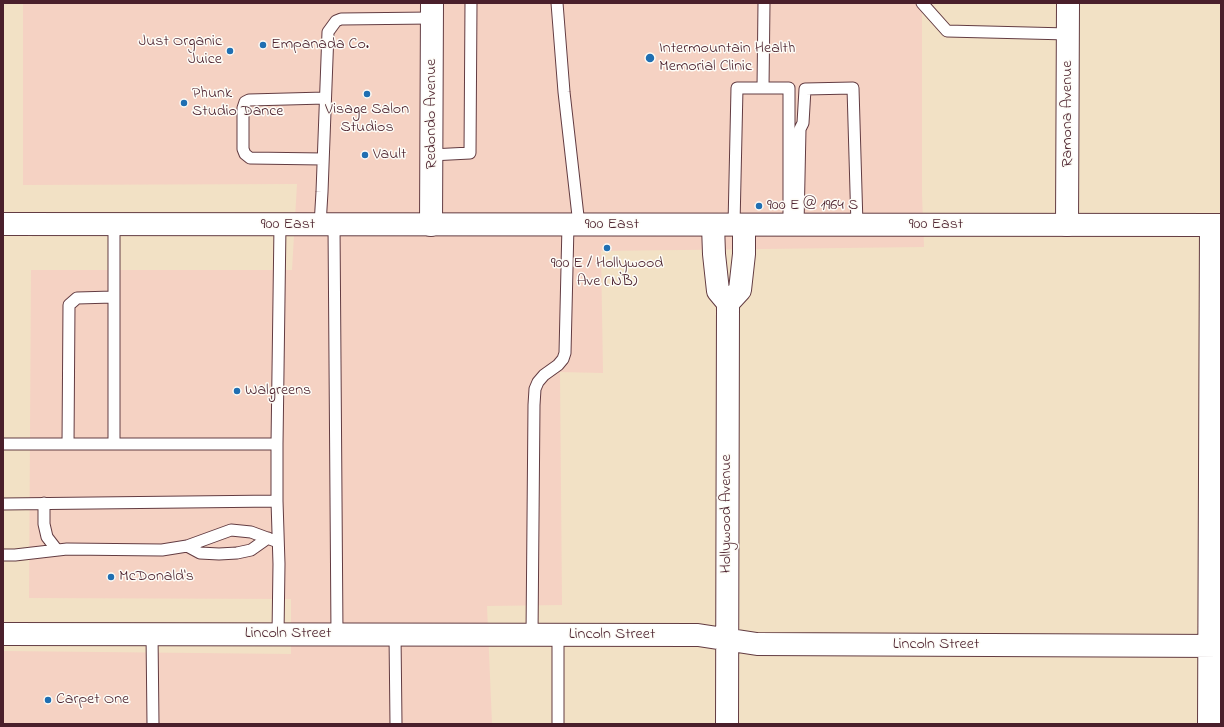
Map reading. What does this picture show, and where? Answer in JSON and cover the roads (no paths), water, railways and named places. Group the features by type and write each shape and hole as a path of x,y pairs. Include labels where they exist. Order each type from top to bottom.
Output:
{"street":[{"name":"Ramona Avenue","path":"1067,225 1068,3"},
{"name":"Redondo Avenue","path":"432,10 432,225"},
{"name":"900 East","path":"3,224 1216,225"},
{"path":"730,225 744,254 740,290 728,303 718,291 714,254 730,225"},
{"path":"1209,724 1215,646 1216,225"},
{"name":"Hollywood Avenue","path":"727,724 728,303"},
{"name":"Lincoln Street","path":"3,634 698,635 756,644 1215,646"}],"lane":[{"path":"432,155 470,153 471,3"},
{"path":"532,635 535,389 538,382 544,375 558,365 563,359 565,353 574,225 558,3"},
{"path":"763,88 764,3"},
{"path":"922,3 947,31 1068,34"},
{"path":"337,634 327,225 323,159 328,32 336,21 432,10"},
{"path":"730,225 736,88 789,88 793,225"},
{"path":"793,225 800,129 803,124 805,89 853,88 857,225"},
{"path":"323,159 250,158 245,154 243,149 244,108 245,102 249,100 325,98"},
{"path":"114,224 114,444"},
{"path":"278,634 273,540 277,501 280,225"},
{"path":"68,444 69,305 77,298 113,297"},
{"path":"3,444 277,444"},
{"path":"3,504 277,501"},
{"path":"44,503 44,524 47,537 57,550"},
{"path":"3,555 15,555 67,548 162,550 187,546 231,530 251,532 273,540"},
{"path":"187,546 200,553 237,553 251,550 273,540"},
{"path":"152,634 153,724"},
{"path":"395,634 396,724"},
{"path":"558,635 558,724"}],"place":[{"name":"Empanada Co.","path":"263,45"},
{"name":"Just Organic Juice","path":"230,51"},
{"name":"Intermountain Health Memorial Clinic","path":"650,58"},
{"name":"Visage Salon Studios","path":"367,94"},
{"name":"Phunk Studio Dance","path":"184,103"},
{"name":"Vault","path":"365,155"},
{"name":"900 E @ 1964 S","path":"759,206"},
{"name":"900 E / Hollywood Ave (NB)","path":"607,248"},
{"name":"Walgreens","path":"237,391"},
{"name":"McDonald's","path":"111,577"},
{"name":"Carpet One","path":"48,700"}]}
